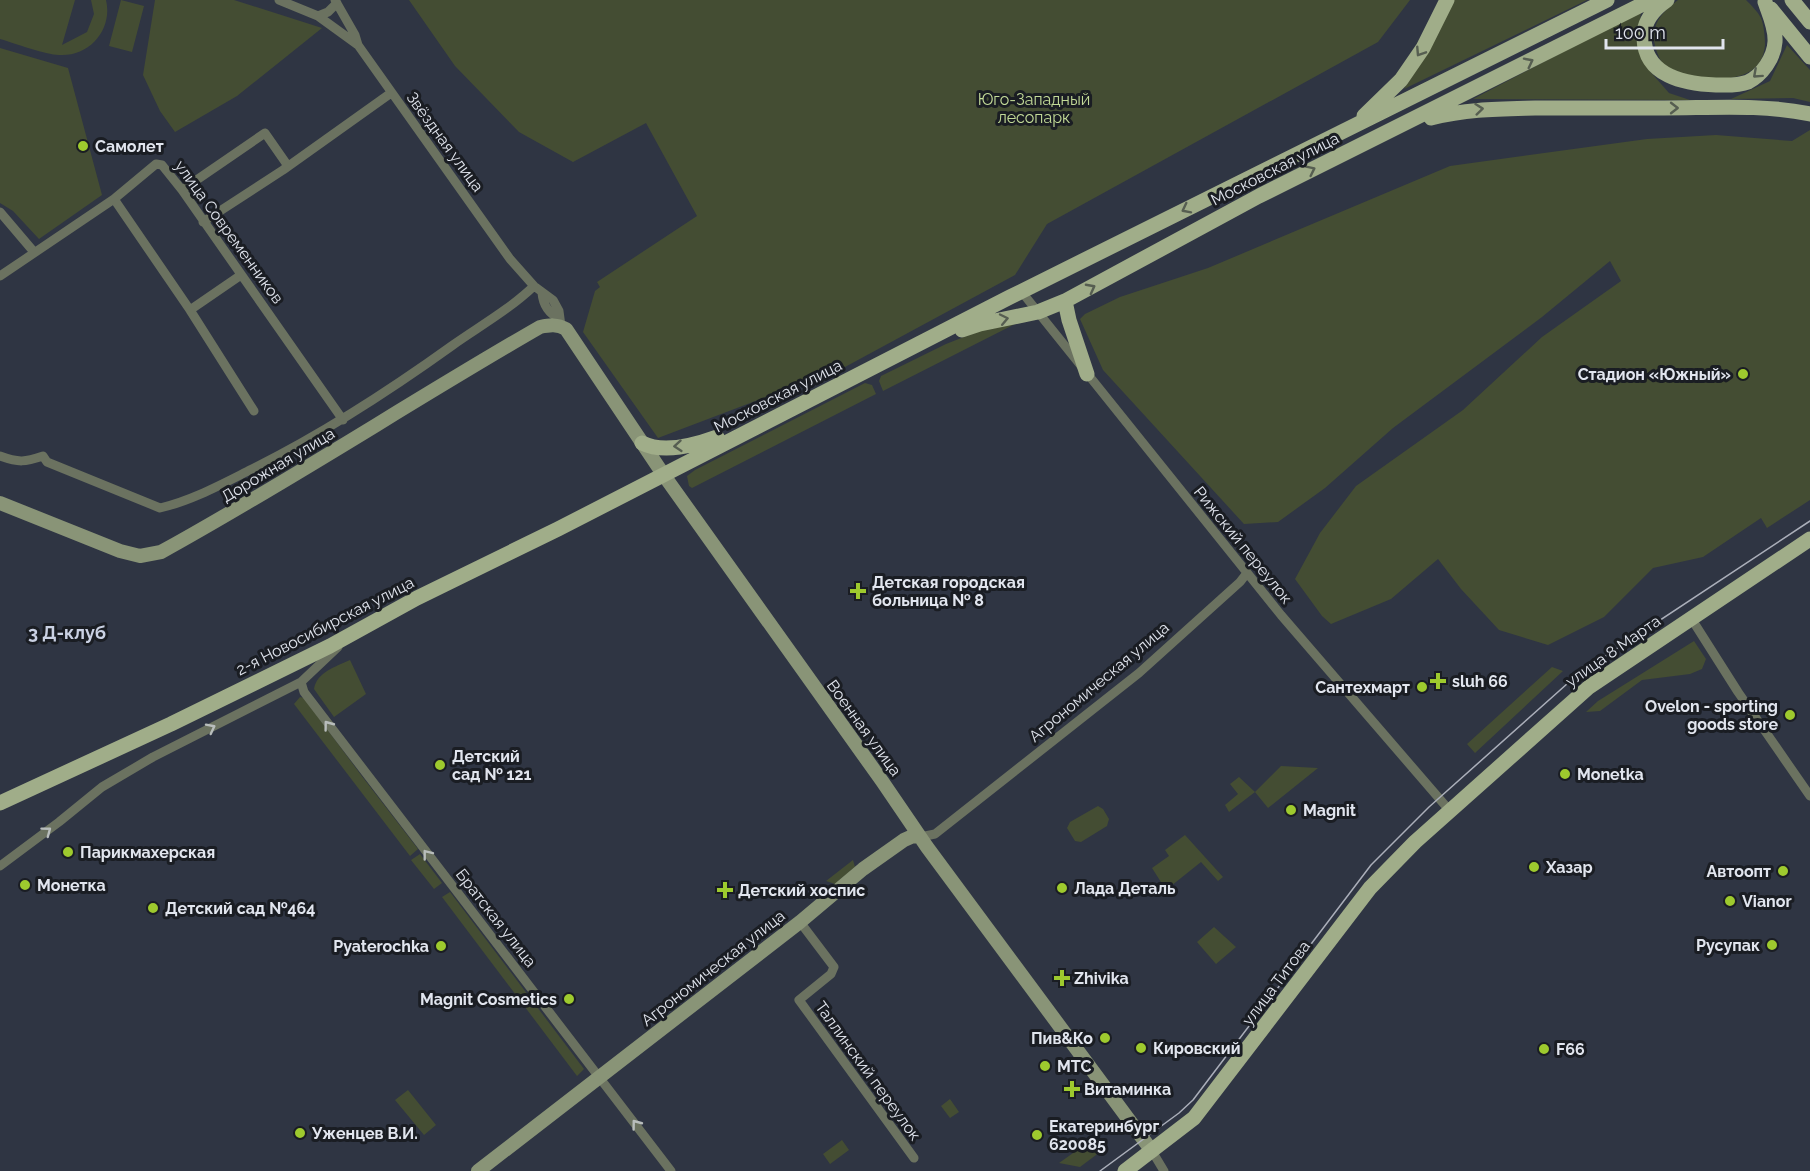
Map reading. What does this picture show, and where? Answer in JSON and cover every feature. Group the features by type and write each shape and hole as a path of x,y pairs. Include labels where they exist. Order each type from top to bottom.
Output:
{"main road":[{"path":"1352,126 1401,80 1423,48 1447,0"},
{"name":"Московская улица","path":"663,474 1021,291 1607,0"},
{"name":"Московская улица","path":"908,350 980,324 1038,312 1065,301 1196,229 1651,0"},
{"path":"1666,0 1647,20 1644,46 1648,58 1660,71 1681,81 1724,85 1748,82 1762,71 1771,58 1775,40 1774,28 1764,1"},
{"path":"1793,0 1810,14"},
{"path":"1793,0 1810,22"},
{"path":"1764,1 1810,57"},
{"path":"1402,126 1450,113 1485,108 1751,108 1810,114"},
{"path":"1065,301 1086,374"},
{"path":"642,443 657,448 699,444 743,428 754,428"},
{"name":"2-я Новосибирская улица","path":"0,803 291,666 417,598 663,474"},
{"name":"улица 8 Марта","path":"1450,811 1589,687 1810,539"},
{"name":"улица Титова","path":"1125,1171 1194,1118 1370,888 1415,842 1450,811"}],"street":[{"path":"279,0 318,16 358,45"},
{"path":"318,16 327,12 336,2"},
{"name":"Звёздная улица","path":"336,2 355,35 358,45 391,93 510,259 534,286 542,293 549,295 550,303"},
{"path":"203,222 288,166 391,93"},
{"path":"182,190 265,133 288,166"},
{"name":"улица Современников","path":"0,276 114,199 156,164 162,165 182,190 343,420"},
{"path":"114,199 190,310 254,411"},
{"path":"0,212 34,252"},
{"path":"190,310 241,275"},
{"path":"0,456 15,462 43,456 47,462 160,508 211,490 343,420 432,360 534,286"},
{"name":"Рижский переулок","path":"1021,291 1247,573 1450,811"},
{"name":"Военная улица","path":"550,303 552,315 566,329 663,474 920,837 1152,1151"},
{"name":"Дорожная улица","path":"0,503 120,550 140,556 161,552 339,449 451,378 540,327 560,322"},
{"name":"Агрономическая улица","path":"478,1171 800,922 863,869 904,840 913,836 935,834 1109,698 1247,573"},
{"path":"1691,618 1738,692 1810,796"},
{"path":"0,866 118,777 298,684 349,636"},
{"name":"Братская улица","path":"291,666 297,676 298,684 310,702 671,1171"},
{"name":"Таллинский переулок","path":"800,922 834,967 831,974 799,1000 914,1158"},
{"path":"1152,1151 1164,1171"}],"green space":[{"path":"0,0 75,0 62,45 87,32 94,14 91,0 106,0 106,21 97,39 89,46 70,54 53,54 0,39"},
{"path":"121,0 144,6 132,52 109,46"},
{"path":"155,0 234,0 322,28 237,96 175,132 160,111 143,75"},
{"name":"Юго-Западный лесопарк","path":"409,0 1410,0 1378,42 1047,224 1015,275 845,367 658,438 583,332 595,291 600,287 597,282 697,216 646,123 573,162 519,132 455,66"},
{"path":"1452,0 1587,0 1404,89 1433,43"},
{"path":"1678,0 1746,0 1760,16 1764,28 1765,45 1757,66 1739,76 1717,79 1679,74 1665,67 1656,49 1654,32 1662,14"},
{"path":"1641,11 1638,39 1648,69 1669,93 1690,100 1473,99"},
{"path":"1787,45 1810,70 1810,102 1793,98 1731,99 1770,81"},
{"path":"0,48 68,68 102,195 39,239 13,211 0,203"},
{"path":"1810,130 1810,500 1767,528 1761,518 1703,557 1653,568 1604,617 1548,645 1499,630 1461,589 1438,559 1391,599 1331,624 1322,616 1295,579 1320,533 1356,486 1463,410 1542,337 1621,281 1610,261 1542,317 1393,428 1325,488 1278,522 1244,524 1103,370 1080,319 1085,314 1120,297 1208,268 1450,166 1647,139 1716,135 1792,141"},
{"path":"1019,322 883,391 879,381 881,376 946,344 984,329"},
{"path":"865,383 872,385 876,394 692,488 689,486 687,476 695,470"},
{"path":"1694,641 1706,659 1702,669 1690,674 1642,680 1600,711 1586,712 1598,701"},
{"path":"350,660 366,694 334,717 314,689 323,674"},
{"path":"1552,667 1563,671 1475,753 1467,744"},
{"path":"300,697 304,698 418,849 410,856 294,704"},
{"path":"1281,766 1318,768 1268,808 1255,792"},
{"path":"1239,777 1255,792 1229,812 1225,805 1238,794 1230,784"},
{"path":"1098,806 1103,809 1109,819 1107,826 1081,842 1075,841 1067,828 1070,822"},
{"path":"1185,835 1223,877 1218,881 1201,862 1166,890 1152,868 1169,856 1165,850"},
{"path":"420,854 442,883 434,889 411,860"},
{"path":"853,860 855,867 835,884 826,881"},
{"path":"450,892 584,1069 577,1076 442,897"},
{"path":"1214,927 1236,947 1216,964 1197,942"},
{"path":"408,1090 436,1125 424,1135 395,1100"},
{"path":"950,1099 959,1112 950,1118 941,1106"},
{"path":"842,1140 849,1150 830,1164 823,1154"},
{"path":"1083,1146 1100,1152 1080,1167 1059,1163"}],"tram line":[{"path":"1100,1171 1179,1113 1193,1100 1371,865 1429,807 1577,675 1810,521"}],"place":[{"name":"Самолет","path":"83,146"},
{"name":"Стадион «Южный»","path":"1743,374"},
{"name":"Детская городская больница № 8","path":"858,591"},
{"name":"sluh 66","path":"1438,681"},
{"name":"Сантехмарт","path":"1422,687"},
{"name":"Ovelon - sporting goods store","path":"1790,715"},
{"name":"Детский сад № 121","path":"440,765"},
{"name":"Monetka","path":"1565,774"},
{"name":"Magnit","path":"1291,810"},
{"name":"Парикмахерская","path":"68,852"},
{"name":"Хазар","path":"1534,867"},
{"name":"Автоопт","path":"1783,871"},
{"name":"Монетка","path":"25,885"},
{"name":"Лада Деталь","path":"1062,888"},
{"name":"Детский хоспис","path":"725,890"},
{"name":"Vianor","path":"1730,901"},
{"name":"Детский сад №464","path":"153,908"},
{"name":"Русупак","path":"1772,945"},
{"name":"Pyaterochka","path":"441,946"},
{"name":"Zhivika","path":"1062,978"},
{"name":"Magnit Cosmetics","path":"569,999"},
{"name":"Пив&Ко","path":"1105,1038"},
{"name":"Кировский","path":"1141,1048"},
{"name":"F66","path":"1544,1049"},
{"name":"МТС","path":"1045,1066"},
{"name":"Витаминка","path":"1072,1089"},
{"name":"Уженцев В.И.","path":"300,1133"},
{"name":"Екатеринбург 620085","path":"1037,1135"}],"district":[{"name":"3 Д-клуб","path":"67,632"}]}
